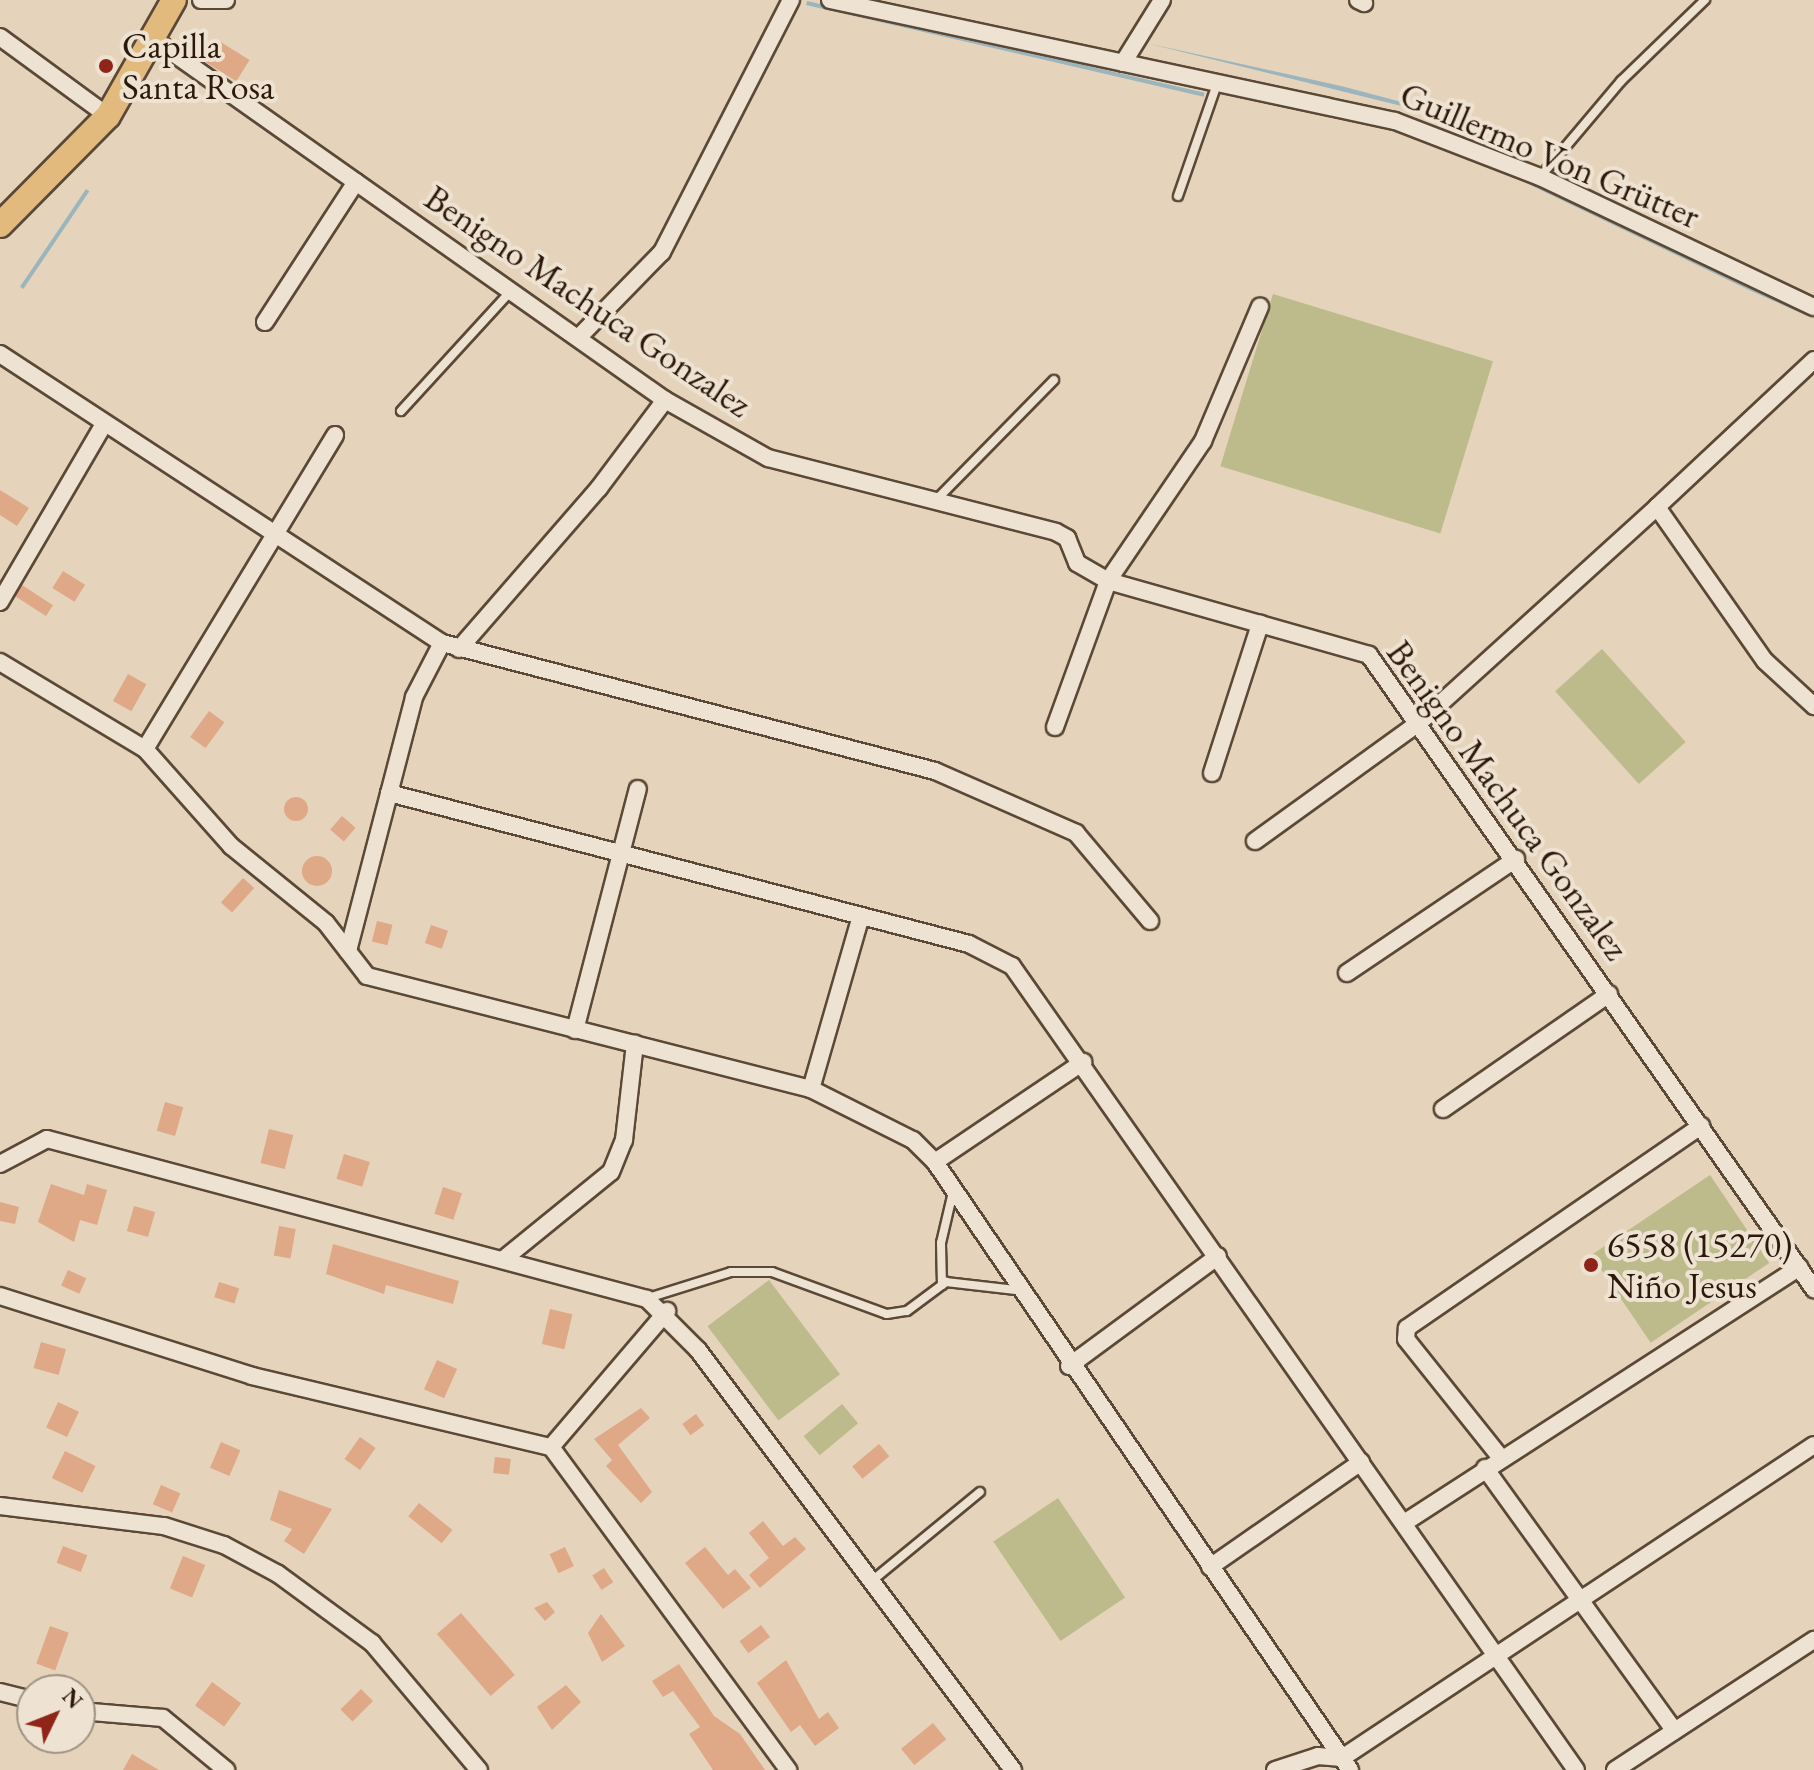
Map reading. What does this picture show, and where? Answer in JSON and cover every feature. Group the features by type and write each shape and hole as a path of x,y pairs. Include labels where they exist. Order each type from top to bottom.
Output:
{"main road":[{"path":"0,225 108,116 156,41 174,0"}],"street":[{"path":"201,0 226,0"},
{"path":"578,338 662,252 791,0"},
{"name":"Guillermo Von Grütter","path":"830,0 1395,121 1540,177 1814,307"},
{"path":"1123,63 1162,0"},
{"path":"0,37 108,116"},
{"name":"Benigno Machuca Gonzalez","path":"156,41 665,400 768,458 939,497 1062,534 1077,563 1108,581 1369,655 1420,722 1814,1289"},
{"path":"265,322 356,182"},
{"path":"1055,727 1108,581 1203,441 1260,307"},
{"path":"0,354 442,643 935,771 1076,833 1150,921"},
{"path":"1255,841 1420,722 1814,360"},
{"path":"459,649 599,488 665,400"},
{"path":"0,602 104,424"},
{"path":"145,749 272,533 335,435"},
{"path":"1657,507 1765,661 1814,706"},
{"path":"1212,773 1260,624"},
{"path":"348,951 414,697 442,643"},
{"path":"0,662 145,749 231,846 298,895 348,951 380,981 811,1089 882,1119 935,1162 1016,1290 1346,1764"},
{"path":"575,1030 638,789"},
{"path":"389,793 969,944 1012,966 1083,1062 1576,1770"},
{"path":"1347,973 1516,859"},
{"path":"811,1089 861,916"},
{"path":"1443,1109 1609,994"},
{"path":"505,1258 611,1172 624,1140 635,1044"},
{"path":"935,1162 1083,1062"},
{"path":"1501,1458 1406,1339 1407,1328 1701,1126"},
{"path":"0,1164 47,1139 505,1258 647,1299 667,1311 874,1579 1013,1770"},
{"path":"1069,1366 1218,1256"},
{"path":"1404,1523 1799,1267"},
{"path":"0,1296 252,1376 551,1447 788,1770"},
{"path":"551,1447 667,1311"},
{"path":"1346,1764 1496,1655 1814,1445"},
{"path":"1210,1567 1361,1462"},
{"path":"1485,1468 1675,1731"},
{"path":"0,1506 164,1526 224,1545 278,1574 372,1643 479,1770"},
{"path":"1615,1770 1814,1640"},
{"path":"96,1712 163,1718 226,1770"},
{"path":"1275,1770 1318,1756 1346,1764"}],"lane":[{"path":"1540,177 1621,81 1705,0"},
{"path":"1178,196 1217,84"},
{"path":"401,411 510,292"},
{"path":"939,497 1054,380"},
{"path":"942,1285 941,1243 954,1191"},
{"path":"647,1299 731,1272 772,1272 897,1314 942,1285 964,1281 1016,1290"},
{"path":"874,1579 980,1492"}],"shaded area":[{"path":"1273,294 1493,361 1440,533 1220,466"},
{"path":"1602,649 1686,742 1639,784 1555,691"},
{"path":"1710,1175 1769,1263 1651,1343 1591,1255"},
{"path":"769,1280 840,1374 779,1421 708,1326"},
{"path":"842,1404 858,1423 820,1455 804,1436"},
{"path":"1058,1498 1125,1597 1060,1641 993,1542"}],"water":[{"path":"807,1 1205,93 1204,97 806,5"},
{"path":"1146,43 1341,86 1436,111 1434,114"},
{"path":"1468,155 1543,186 1814,319 1749,290"},
{"path":"86,189 89,191 23,289 20,287"}],"building":[{"path":"219,41 250,60 236,81 206,62"},
{"path":"0,490 29,508 17,526 0,515"},
{"path":"63,571 85,585 74,602 52,588"},
{"path":"22,585 53,605 46,616 15,596"},
{"path":"128,674 146,684 131,711 113,701"},
{"path":"209,711 224,722 206,748 190,737"},
{"path":"296,797 307,804 308,809 301,820 296,821 285,814 284,809 291,798"},
{"path":"342,816 356,828 344,841 330,830"},
{"path":"317,856 323,857 331,865 331,877 323,885 317,886 311,885 303,877 302,871 303,865 311,857"},
{"path":"243,878 254,888 232,913 221,903"},
{"path":"377,921 393,925 387,945 372,941"},
{"path":"431,925 448,931 442,949 425,943"},
{"path":"165,1102 183,1107 175,1136 157,1131"},
{"path":"269,1129 293,1135 285,1169 261,1163"},
{"path":"344,1154 370,1162 362,1187 336,1179"},
{"path":"51,1184 84,1195 87,1184 107,1190 97,1225 80,1220 74,1242 38,1222"},
{"path":"443,1187 462,1193 453,1220 434,1214"},
{"path":"0,1202 19,1207 15,1224 0,1221"},
{"path":"134,1206 155,1212 148,1237 127,1231"},
{"path":"279,1226 296,1229 291,1258 274,1256"},
{"path":"333,1244 459,1281 453,1304 386,1285 384,1294 326,1274"},
{"path":"68,1270 86,1278 79,1294 61,1286"},
{"path":"219,1282 239,1288 234,1303 214,1297"},
{"path":"550,1309 572,1314 564,1349 542,1344"},
{"path":"41,1342 66,1349 59,1375 34,1368"},
{"path":"437,1360 457,1369 444,1398 424,1389"},
{"path":"58,1402 79,1412 67,1437 46,1427"},
{"path":"641,1408 650,1418 618,1445 652,1492 641,1503 606,1466 612,1460 594,1439"},
{"path":"696,1414 704,1425 690,1435 682,1424"},
{"path":"360,1437 376,1448 360,1470 345,1459"},
{"path":"221,1442 240,1450 229,1476 210,1468"},
{"path":"879,1444 889,1456 862,1479 852,1466"},
{"path":"65,1451 96,1466 82,1493 52,1478"},
{"path":"495,1457 511,1459 509,1475 493,1473"},
{"path":"161,1485 180,1493 172,1513 153,1504"},
{"path":"279,1490 332,1509 304,1554 284,1541 292,1529 270,1520"},
{"path":"419,1503 452,1530 442,1543 408,1516"},
{"path":"763,1521 783,1546 795,1537 806,1549 760,1588 749,1575 769,1558 749,1533"},
{"path":"63,1546 87,1555 81,1572 57,1563"},
{"path":"565,1547 574,1566 558,1573 550,1554"},
{"path":"705,1547 728,1575 735,1569 751,1588 723,1609 685,1563"},
{"path":"183,1556 205,1565 192,1597 170,1588"},
{"path":"604,1568 613,1582 602,1590 592,1576"},
{"path":"547,1602 555,1612 545,1621 534,1608"},
{"path":"461,1613 515,1675 491,1696 437,1634"},
{"path":"601,1614 625,1646 602,1662 588,1633"},
{"path":"761,1625 770,1637 748,1653 739,1641"},
{"path":"50,1626 69,1633 55,1670 36,1664"},
{"path":"786,1660 819,1719 828,1712 839,1728 815,1746 800,1725 791,1732 757,1683"},
{"path":"679,1664 714,1716 740,1734 765,1770 713,1770 689,1734 700,1727 673,1691 663,1697 652,1681"},
{"path":"212,1682 241,1703 224,1727 195,1705"},
{"path":"566,1685 581,1702 552,1730 537,1707"},
{"path":"361,1689 373,1701 353,1722 340,1710"},
{"path":"933,1723 946,1739 914,1765 901,1749"},
{"path":"132,1754 159,1770 123,1770"}],"place":[{"name":"Capilla Santa Rosa","path":"106,66"},
{"name":"6558 (15270) Niño Jesus","path":"1591,1265"}]}
